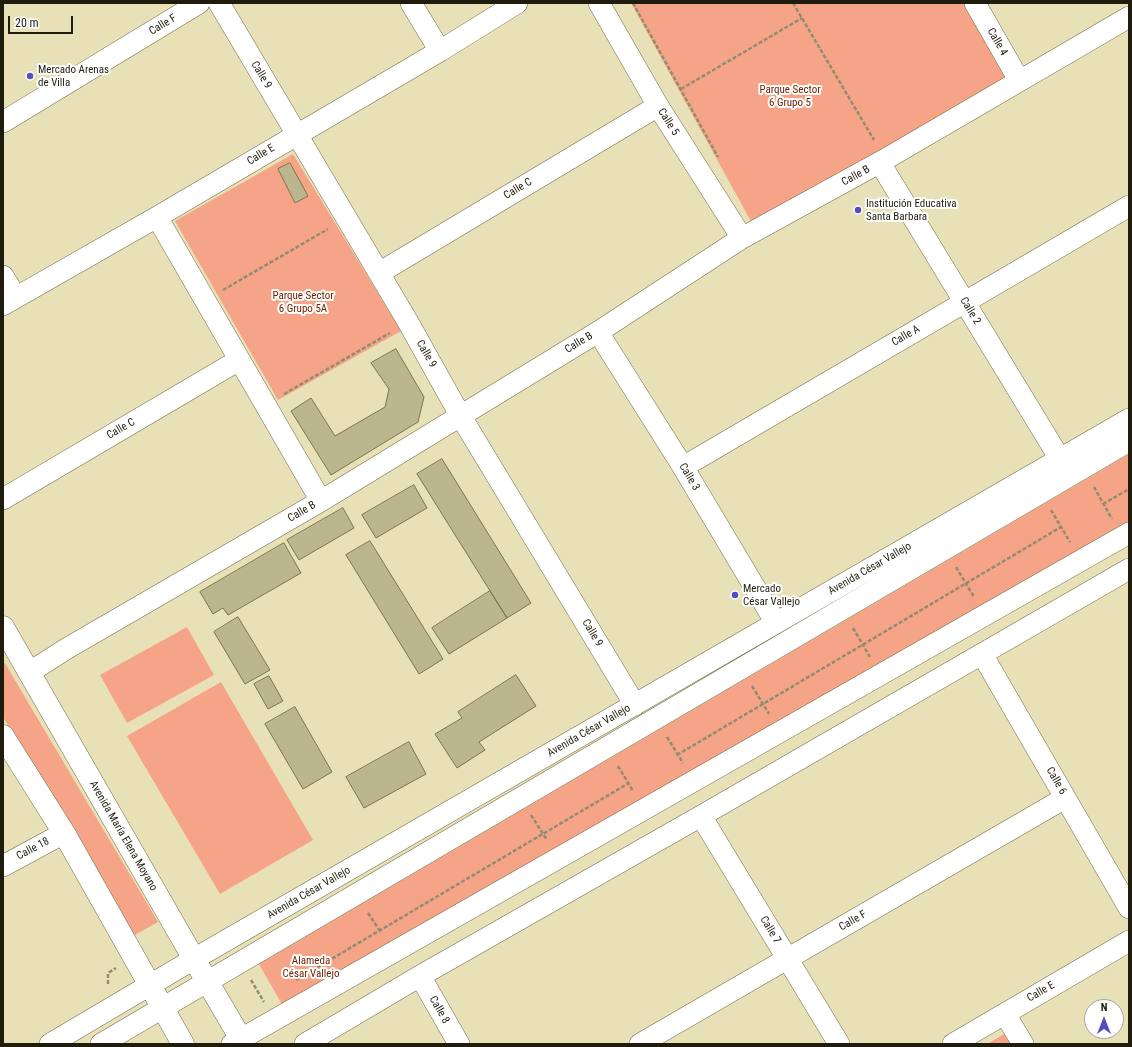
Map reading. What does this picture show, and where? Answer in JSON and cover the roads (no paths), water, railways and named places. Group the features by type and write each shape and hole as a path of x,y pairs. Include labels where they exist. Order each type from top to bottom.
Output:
{"street":[{"name":"Calle F","path":"3,122 199,3"},
{"name":"Calle 9","path":"219,3 408,322 460,415 635,704"},
{"path":"411,3 440,50"},
{"name":"Calle E","path":"9,301 157,217 517,3"},
{"name":"Calle 5","path":"599,3 658,106 742,238"},
{"name":"Calle 4","path":"975,3 1019,80"},
{"name":"Calle B","path":"30,672 321,501 598,332 742,238 882,161 1129,17"},
{"name":"Calle C","path":"378,273 658,106"},
{"name":"Calle 2","path":"882,161 964,302 1060,459"},
{"name":"Calle A","path":"683,467 1129,206"},
{"path":"157,217 321,501"},
{"path":"3,276 9,301"},
{"name":"Calle 3","path":"598,332 683,467 776,623"},
{"name":"Calle C","path":"3,499 240,360"},
{"name":"Avenida César Vallejo","path":"50,1044 194,959 1129,419"},
{"name":"Avenida César Vallejo","path":"101,1044 1129,441"},
{"path":"239,1042 275,1019 1122,529"},
{"path":"305,1044 420,976 1128,572"},
{"name":"Avenida María Elena Moyano","path":"3,627 208,981 239,1042"},
{"name":"Calle 6","path":"982,654 1129,908"},
{"path":"3,736 64,833 183,1044"},
{"name":"Calle F","path":"640,1044 1065,798"},
{"name":"Calle 7","path":"701,816 839,1044"},
{"name":"Calle 18","path":"3,866 64,833"},
{"name":"Calle E","path":"953,1044 1129,941"},
{"name":"Calle 8","path":"420,976 459,1044"},
{"path":"1005,1014 1023,1044"}],"place":[{"name":"Mercado Arenas de Villa","path":"30,76"},
{"name":"Institución Educativa Santa Barbara","path":"858,210"},
{"name":"Mercado César Vallejo","path":"735,595"}],"park label":[{"name":"Parque Sector 6 Grupo 5","path":"790,96"},
{"name":"Parque Sector 6 Grupo 5A","path":"303,302"},
{"name":"Alameda César Vallejo","path":"311,967"}]}
